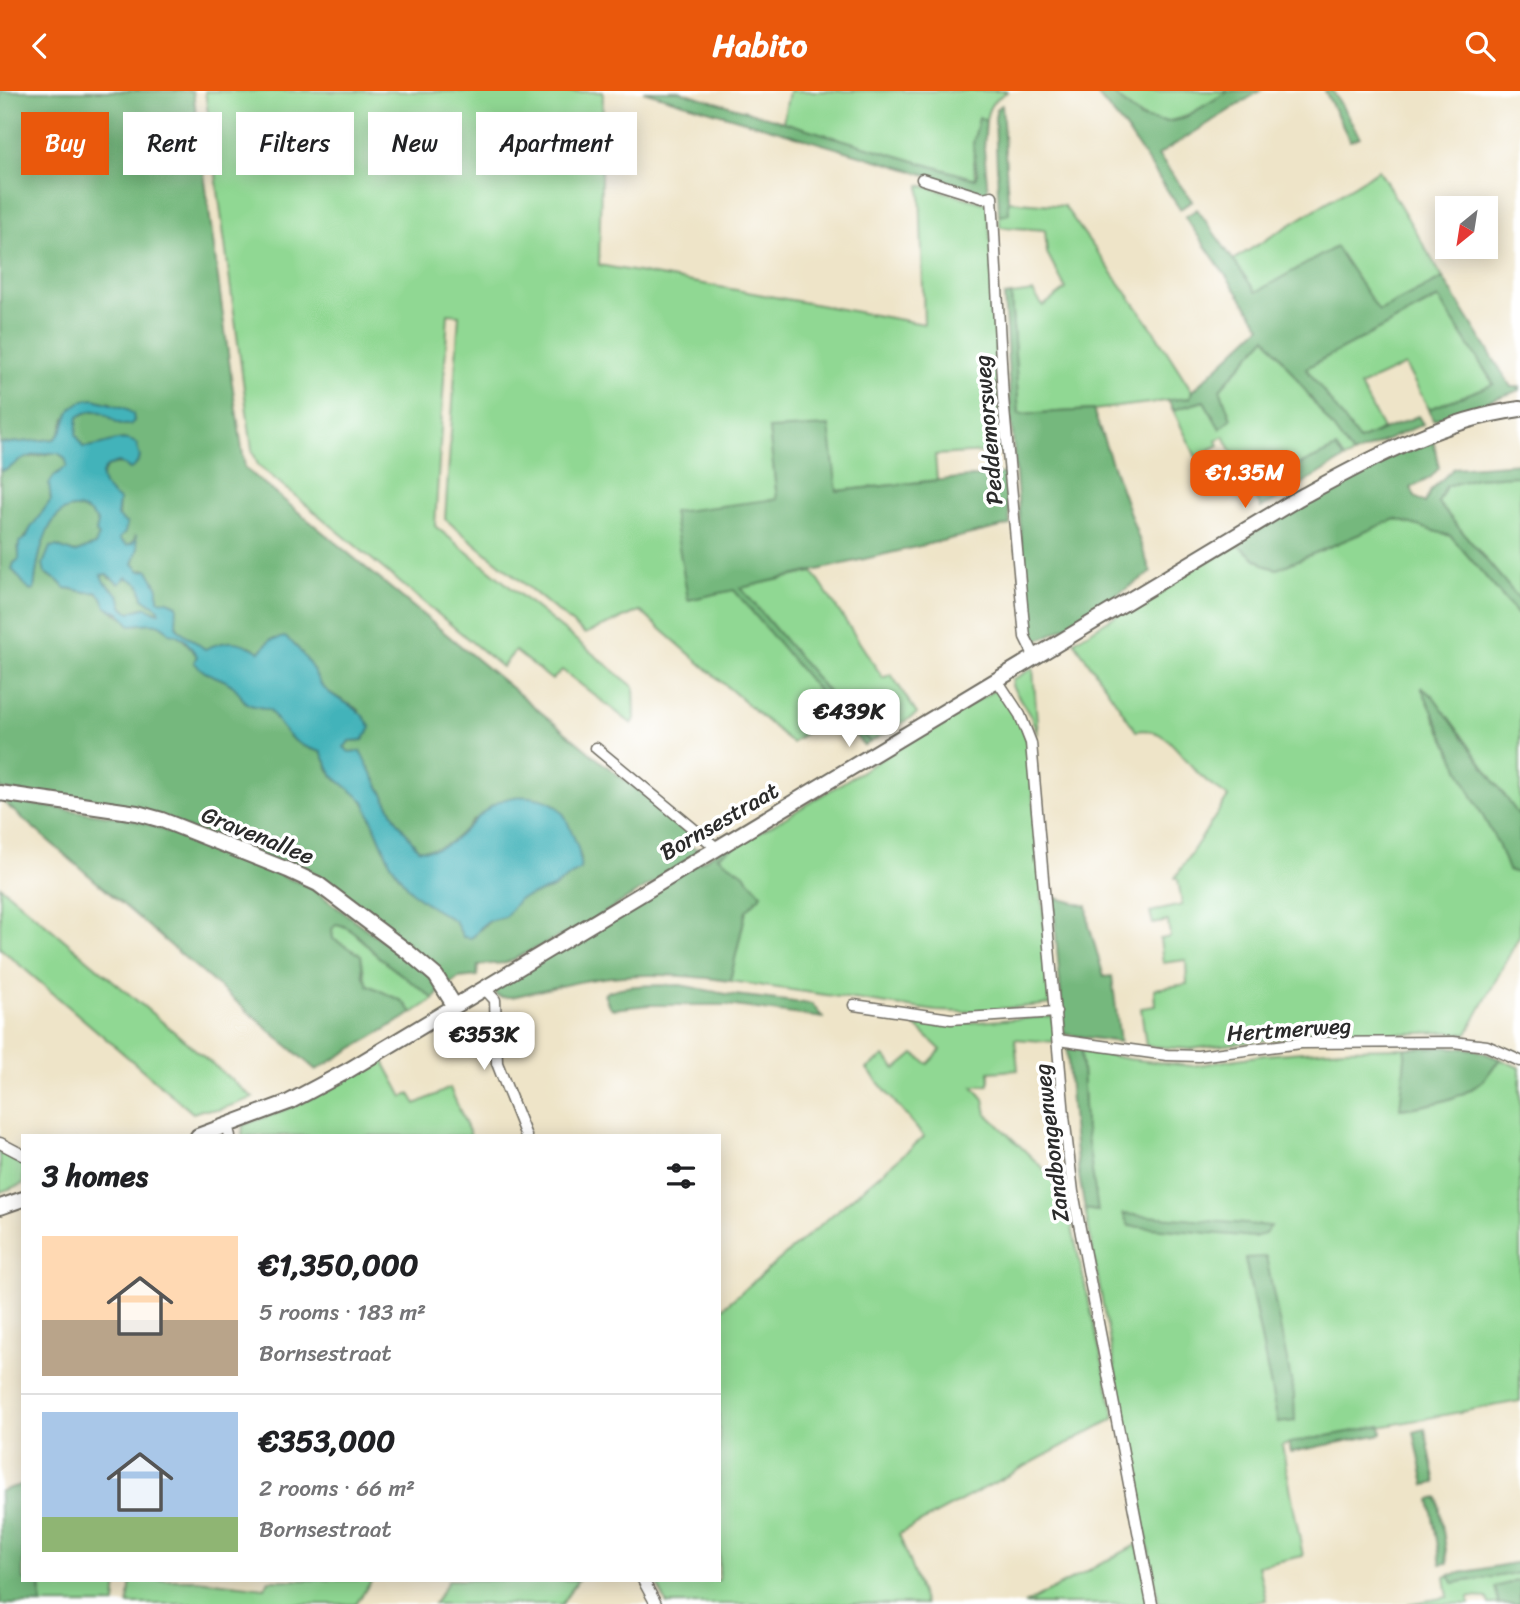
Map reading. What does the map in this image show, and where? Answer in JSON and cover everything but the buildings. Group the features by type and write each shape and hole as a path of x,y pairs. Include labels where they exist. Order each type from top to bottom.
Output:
{"street":[{"name":"Peddemorsweg","path":"922,180 983,198 992,197 1003,398 1025,637 1035,657"},
{"name":"Bornsestraat","path":"210,1134 229,1131 317,1088 1298,498 1429,432 1463,420 1520,409"},
{"name":"Zandbongenweg","path":"997,680 1020,715 1031,743 1073,1192 1152,1604"},
{"path":"596,748 718,849"},
{"name":"Gravenallee","path":"0,793 136,813 239,849 318,884 436,976 454,1005"},
{"path":"484,988 495,1000 497,1063 525,1134"},
{"path":"853,1005 951,1019 1056,1012"},
{"name":"Hertmerweg","path":"1058,1040 1187,1056 1301,1043 1453,1042 1487,1046 1520,1061"},
{"path":"0,1143 21,1153"},
{"path":"0,1207 21,1200"},
{"path":"644,1582 656,1604"}],"green space":[{"path":"0,91 193,91 196,112 123,112 123,175 204,175 245,468 600,761 696,835 690,842 691,847 705,851 589,922 506,963 478,965 477,976 459,978 448,985 318,880 145,812 0,789 0,469 6,470 22,459 57,452 67,460 67,466 52,484 51,500 18,547 20,559 14,563 12,569 28,588 34,590 44,540 57,517 65,510 76,508 89,513 98,523 96,532 99,536 95,545 74,553 56,546 47,575 65,588 96,592 111,609 132,622 153,622 172,630 197,656 195,662 200,667 234,686 248,704 270,710 296,742 321,752 333,776 365,804 389,859 405,884 426,903 451,918 478,931 491,920 502,918 518,899 553,888 580,869 581,858 570,830 474,819 463,832 443,846 436,849 418,849 396,819 358,751 349,752 344,747 350,741 363,740 359,710 319,683 297,647 281,639 270,640 260,652 250,646 205,650 179,630 165,602 158,600 157,588 145,569 140,571 133,564 138,548 135,537 133,543 126,546 119,539 119,500 108,493 102,482 104,471 112,464 125,465 123,439 83,447 76,434 78,417 85,413 102,412 124,425 134,421 132,414 108,402 65,418 60,435 55,439 0,444"},
{"path":"205,91 603,92 603,112 476,112 476,175 601,175 599,265 924,324 920,185 988,204 1004,451 935,455 937,480 837,491 769,430 777,499 734,589 836,710 792,743 640,611 585,634 445,519 459,315 448,314 435,526 634,687 635,719 632,724 562,670 552,680 515,651 502,667 258,465 252,450 216,175 222,175 222,112 208,112"},
{"path":"643,91 679,91 975,179 977,174 973,144 979,117 986,121 984,149 988,193"},
{"path":"789,91 1009,91 993,103 986,121 979,118 973,144 975,179 783,122"},
{"path":"1094,91 1110,91 1141,118 1166,122 1182,119 1229,91 1260,91 1158,155 1192,201 1180,209 1126,129"},
{"path":"1110,91 1229,91 1182,117 1156,121 1127,107"},
{"path":"1325,91 1333,91 1360,137 1350,141"},
{"path":"1002,105 1009,214 999,216 995,118 997,108"},
{"path":"1379,170 1443,278 1379,312 1336,247 1256,292 1253,291 1233,260"},
{"path":"1008,201 1064,206 1152,328 1192,391 1190,398 1093,410 1019,414 1011,295 1033,292 1043,306 1066,289 1047,253 1045,230 1000,227 999,216 1009,214"},
{"path":"1197,209 1256,292 1336,247 1379,311 1443,278 1511,387 1520,387 1520,390 1433,420 1429,409 1494,384 1438,298 1306,368 1359,440 1418,416 1423,424 1353,455 1266,337 1220,389 1231,419 1220,429 1204,401 1173,410 1168,400 1190,398 1192,391 1261,326 1185,217"},
{"path":"1011,295 1019,414 1093,410 1151,573 1072,623 1030,642 1004,296"},
{"path":"1439,298 1494,385 1429,409 1405,365 1360,386 1383,429 1359,441 1305,368"},
{"path":"1266,337 1353,455 1344,459 1336,448 1250,488 1224,436 1216,440 1219,445 1196,457 1173,410 1204,401 1220,428 1231,418 1220,389"},
{"path":"829,426 837,491 1006,473 1010,525 741,588 870,742 864,746 734,590 688,600 673,512 777,499 769,429"},
{"path":"1432,435 1439,468 1430,478 1411,488 1415,497 1425,503 1431,490 1454,468 1520,463 1520,476 1476,478 1446,486 1438,503 1520,600 1520,617 1451,536 1395,519 1277,569 1266,566 1235,543 1302,502"},
{"path":"1336,448 1344,459 1261,508 1250,488"},
{"path":"1520,476 1520,600 1438,503 1446,486 1476,478"},
{"path":"1395,519 1451,536 1520,617 1520,817 1433,696 1434,717 1498,844 1508,870 1520,874 1520,935 1467,1034 1448,1032 1283,1038 1190,1049 1146,1046 1141,1008 1155,1006 1154,989 1187,984 1186,960 1163,963 1160,939 1170,937 1168,921 1153,924 1150,912 1182,905 1178,879 1175,878 1228,797 1201,776 1163,737 1146,730 1136,731 1074,641 1235,543 1266,566 1277,569"},
{"path":"813,572 883,678 891,674 917,714 870,742 740,588"},
{"path":"106,574 110,579 129,578 140,585 143,598 159,609 159,612 142,608 130,612 123,608 119,595 103,582 101,575"},
{"path":"1033,668 1038,735 1031,717 1012,686 1013,680"},
{"path":"1421,687 1433,696 1520,817 1520,874 1508,870 1498,844 1472,796"},
{"path":"996,689 1027,730 1052,1004 963,1012 936,1011 730,981 746,911 716,857"},
{"path":"1,800 145,823 308,886 429,975 440,991 434,999 380,958 355,933 336,924 332,929 333,939 361,955 363,974 368,985 402,1001 413,1013 316,1070"},
{"path":"746,834 749,839 717,856 743,873 762,894 746,911 730,981 647,975 586,981 512,997 500,997 494,992 493,989"},
{"path":"0,886 253,1098 218,1110 193,1113 0,948"},
{"path":"1053,897 1087,906 1089,925 1104,977 1112,976 1120,1042 1064,1034"},
{"path":"336,924 355,933 380,958 434,999 413,1013 402,1001 368,985 361,955 333,939 332,929"},
{"path":"680,985 726,994 812,1004 823,1018 727,1005 649,1005 613,1009 604,994 620,988"},
{"path":"905,1016 952,1024 1053,1016 1056,1042 1015,1039 1018,1070 989,1072 989,1085 973,1086 984,1099 987,1114 1056,1181 1066,1176 1073,1232 1115,1418 899,1534 925,1604 667,1604 656,1582 721,1582 721,1309 924,1137 867,1069 884,1056 896,1069 914,1054 928,1064 941,1050"},
{"path":"1406,1048 1401,1109 1433,1104 1465,1093 1482,1081 1500,1059 1520,1068 1520,1401 1282,1445 1303,1556 1258,1566 1266,1600 1246,1604 1159,1604 1085,1209 1097,1211 1085,1123 1081,1050 1128,1059 1192,1066 1264,1055 1343,1049","holes":["1266,1258 1278,1422 1245,1259"]},
{"path":"1406,1048 1474,1049 1500,1059 1482,1081 1465,1093 1433,1104 1400,1109"},
{"path":"1067,1049 1081,1050 1085,1123 1098,1211 1085,1209 1081,1189"},
{"path":"381,1056 403,1097 410,1094 416,1104 450,1088 470,1134 242,1134 243,1125 315,1097"},
{"path":"0,1151 21,1161 21,1185 0,1192"},
{"path":"1123,1214 1271,1226 1265,1234 1254,1237 1129,1226"},
{"path":"1266,1257 1294,1395 1295,1421 1278,1423 1245,1258"},
{"path":"1381,1426 1382,1434 1291,1452 1289,1443"},
{"path":"1425,1429 1436,1483 1425,1485 1414,1432"},
{"path":"21,1485 21,1582 40,1582 41,1604 0,1604 0,1491"},
{"path":"1438,1498 1448,1563 1441,1564 1430,1500"},
{"path":"1138,1544 1149,1604 1025,1604"},
{"path":"1520,1562 1520,1573 1453,1583 1449,1575"},
{"path":"1520,1573 1520,1580 1495,1587 1499,1604 1489,1604 1487,1598 1469,1597 1469,1604 1408,1604 1448,1597 1445,1577 1449,1575 1454,1583"},
{"path":"1520,1580 1520,1604 1499,1604 1495,1587"},
{"path":"40,1582 117,1582 115,1604 41,1604"},
{"path":"131,1582 214,1582 265,1588 268,1582 371,1582 356,1604 128,1604"},
{"path":"448,1582 577,1582 562,1604 434,1604"}],"water":[{"path":"94,399 125,408 133,414 134,421 130,425 116,422 101,412 88,412 78,417 76,434 83,447 118,440 137,444 140,458 135,466 130,469 119,462 110,465 102,474 102,479 108,490 119,500 117,516 127,524 125,533 119,539 127,545 133,543 136,537 138,548 133,564 140,571 148,570 158,588 158,600 177,605 176,626 179,630 205,649 220,643 233,642 260,652 270,640 285,637 293,644 323,687 356,709 371,728 363,740 350,741 344,747 349,752 360,751 396,819 418,849 436,849 450,843 486,810 500,801 518,797 541,799 558,807 566,818 579,851 580,869 553,888 519,899 505,917 485,923 471,938 463,937 455,921 414,894 403,881 390,862 364,801 333,776 321,752 296,742 270,710 248,704 233,686 199,667 194,662 197,656 182,638 156,624 130,625 120,613 106,607 97,592 65,588 45,573 43,564 50,547 56,546 74,553 95,545 99,536 96,532 98,523 89,512 76,508 65,510 57,517 44,540 34,590 30,591 12,569 19,559 19,542 26,538 51,500 49,484 54,476 67,466 66,459 56,453 41,454 1,471 0,444 55,439 71,410 83,401","holes":["106,574 119,584 126,577 140,585 143,598 159,609 159,612 147,607 130,612 123,608 119,595 104,582 101,575"]}]}
